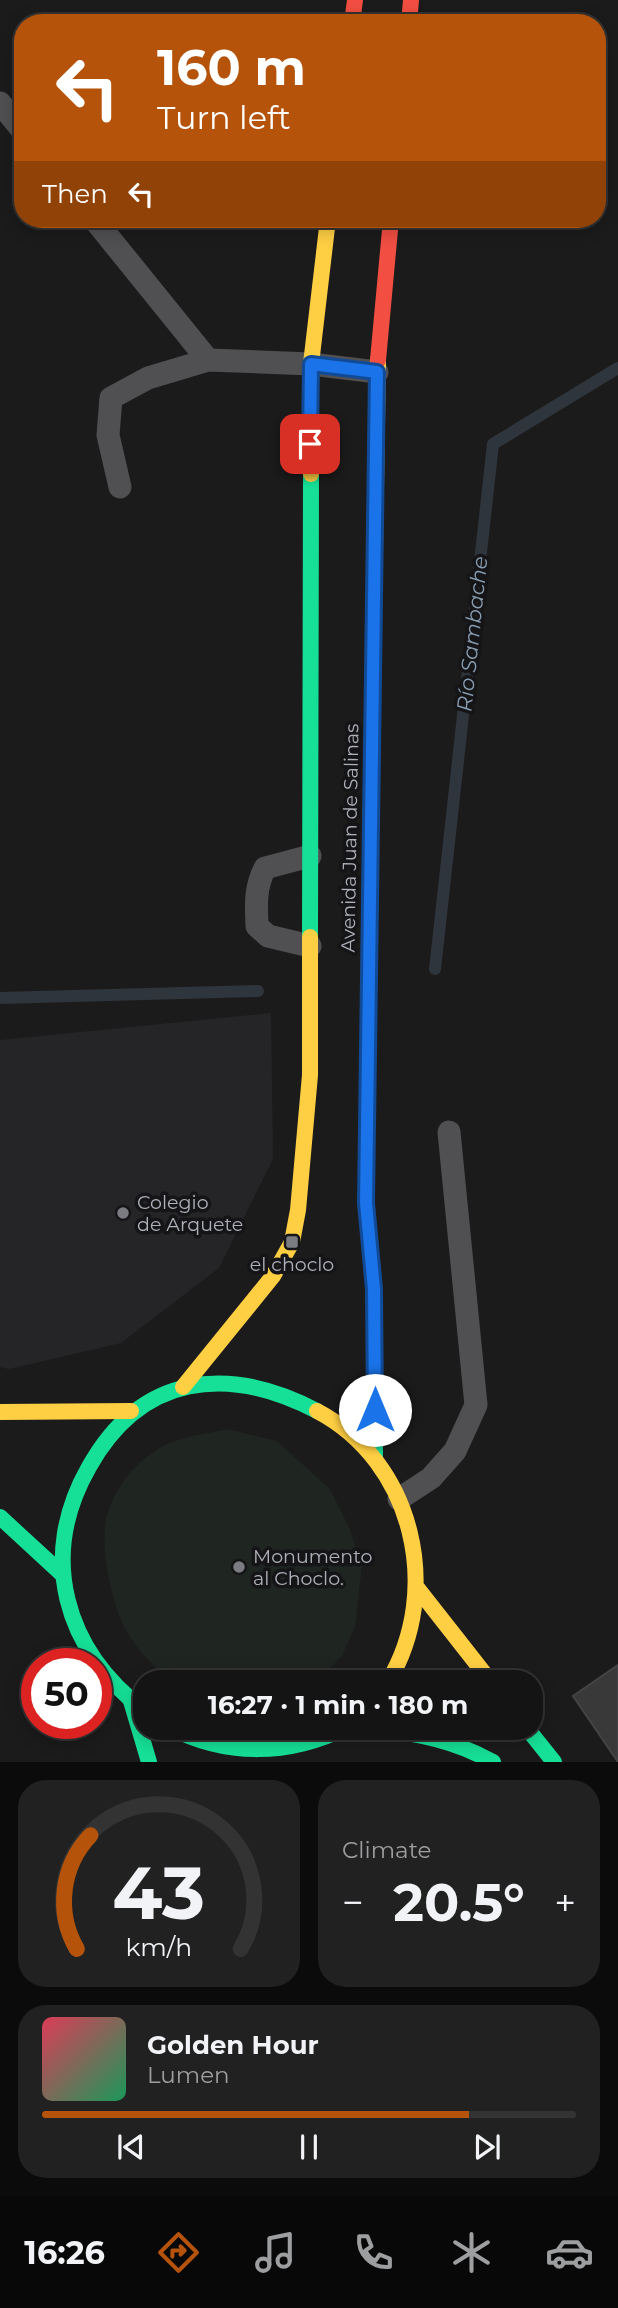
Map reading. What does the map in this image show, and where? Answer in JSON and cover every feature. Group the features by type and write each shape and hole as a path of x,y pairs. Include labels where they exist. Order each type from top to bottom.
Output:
{"main road":[{"name":"Avenida Juan de Salinas","path":"183,1387 273,1276 292,1242 310,1075 311,364 327,228"},
{"name":"Avenida Juan de Salinas","path":"375,1458 374,1289 366,1203 377,372 390,228"},
{"path":"149,1762 131,1702 98,1665 81,1634 62,1574 63,1534 74,1491 100,1447 131,1411 160,1395 183,1387 216,1384 262,1388 304,1402 343,1426 375,1458 399,1499 415,1542 418,1589 411,1634 394,1670"},
{"path":"0,1412 131,1411"},
{"path":"0,1517 62,1574"},
{"path":"418,1589 482,1670"},
{"path":"204,1740 226,1748 277,1756 323,1740"},
{"path":"448,1740 473,1749 493,1762"},
{"path":"536,1740 554,1762"}],"lane":[{"path":"0,103 14,120"},
{"path":"101,228 208,360"},
{"path":"120,487 108,435 111,398 148,378 208,360 311,364 377,372"},
{"path":"310,856 265,868 258,880 256,902 257,926 268,936 310,946"},
{"path":"399,1499 432,1478 455,1451 476,1405 449,1132"}],"shaded area":[{"name":"Colegio de Arquete","path":"271,1013 273,1159 219,1268 121,1343 9,1369 0,1367 0,1040"},
{"path":"227,1429 277,1441 330,1489 349,1527 362,1565 355,1627 342,1656 329,1670 159,1670 132,1640 122,1623 112,1594 106,1562 106,1519 124,1480 139,1464 163,1446 181,1439"}],"building":[{"path":"618,1665 618,1762 573,1696"}],"waterway":[{"name":"Río Sambache","path":"435,969 493,444 618,368"},
{"path":"0,998 258,991"}],"traffic: fast":[{"path":"310,937 311,474"},
{"path":"371,797 366,1203 374,1289 375,1458"},
{"path":"133,1701 117,1687 95,1660 78,1630 67,1600 63,1567 65,1534 73,1501 89,1467 110,1436 134,1412 160,1396 189,1386 219,1384 251,1387 283,1396 317,1411"},
{"path":"0,1517 62,1574"},
{"path":"131,1701 149,1762"},
{"path":"200,1740 235,1748 258,1749 280,1748 314,1740"},
{"path":"440,1740 493,1762"},
{"path":"536,1740 554,1762"}],"traffic: slow":[{"path":"311,474 311,364 327,228"},
{"path":"371,797 378,360"},
{"path":"183,1387 273,1276 292,1242 298,1210 310,1075 310,937"},
{"path":"0,1412 131,1411"},
{"path":"317,1411 350,1434 377,1462 397,1495 410,1532 415,1570 414,1608 405,1646 394,1670"},
{"path":"418,1589 482,1670"}],"traffic: jam":[{"path":"353,14 355,0"},
{"path":"410,14 411,0"},
{"path":"378,360 390,228"}],"place":[{"name":"Colegio de Arquete","path":"123,1213"},
{"name":"el choclo","path":"292,1242"},
{"name":"Monumento al Choclo.","path":"239,1567"}],"route":[{"path":"310,444 311,364 377,372 366,1203 374,1289 375,1410"}]}
